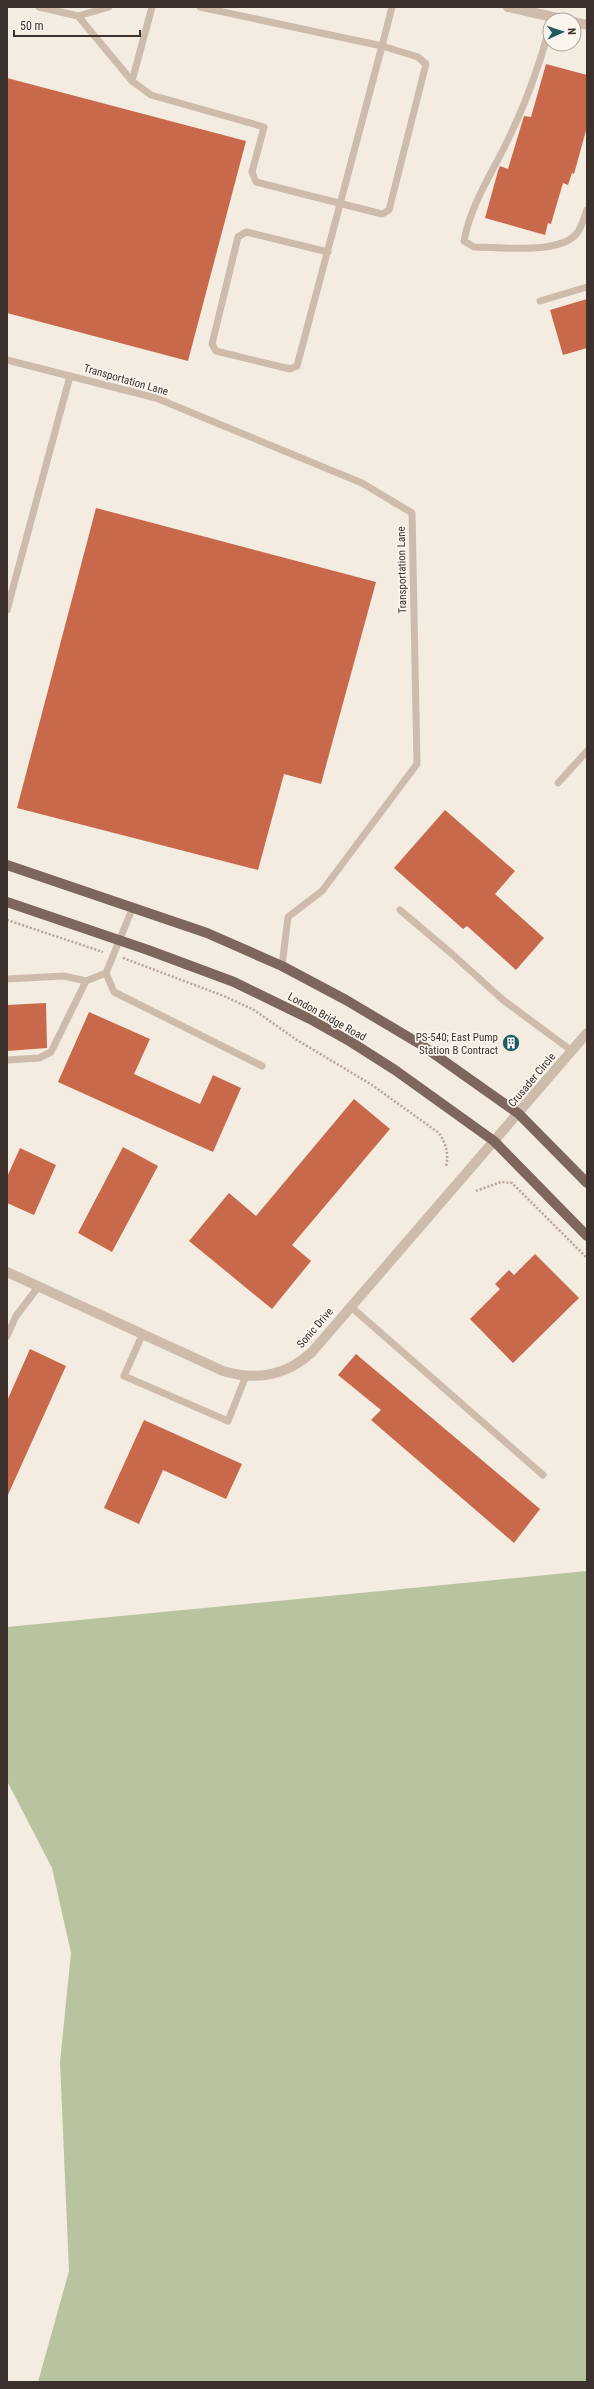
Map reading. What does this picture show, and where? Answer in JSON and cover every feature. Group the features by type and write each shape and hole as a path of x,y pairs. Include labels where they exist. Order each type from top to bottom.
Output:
{"main road":[{"path":"7,865 207,933 282,966 387,1023 519,1114 587,1182"},
{"name":"London Bridge Road","path":"7,902 121,940 234,982 310,1019 395,1070 494,1141 587,1236"}],"street":[{"path":"508,7 542,18"},
{"name":"Crusader Circle","path":"494,1141 519,1114 587,1033"},
{"name":"Sonic Drive","path":"7,1272 223,1370 246,1376 270,1375 290,1368 302,1361 494,1141"}],"lane":[{"path":"38,7 78,16 109,7"},
{"path":"132,81 152,7"},
{"path":"78,16 132,81 151,95 264,127 252,172 256,182 382,214 389,210 426,64 418,57 382,46 200,7"},
{"path":"328,252 246,232 238,237 212,344 216,351 290,369 297,366 328,252 341,204 392,7"},
{"path":"543,52 505,145 467,224 464,241 474,247 546,247 566,243 578,233 587,210"},
{"path":"540,301 587,287"},
{"name":"Transportation Lane","path":"7,360 156,398 362,483 412,513 417,764 322,891 288,917 282,966"},
{"path":"7,610 70,376"},
{"path":"558,783 587,751"},
{"path":"7,979 64,976 86,981 106,973 115,955 133,907"},
{"path":"400,910 452,954 502,1000 572,1050"},
{"path":"106,973 114,992 262,1066"},
{"path":"7,1060 39,1058 51,1052 86,981"},
{"path":"7,1336 16,1316 38,1286"},
{"path":"350,1306 543,1476"},
{"path":"143,1333 124,1376 228,1421 246,1376"}],"path":[{"path":"7,920 115,955 224,996 254,1010 297,1040 372,1085 439,1133 446,1143 448,1157 446,1167"},
{"path":"476,1191 501,1182 512,1183 587,1258"}],"green space":[{"path":"587,1571 587,2382 38,2382 69,2271 60,2062 71,1953 52,1868 7,1781 7,1627"}],"building":[{"path":"546,64 587,75 587,127 574,174 572,173 568,185 563,183 551,224 548,223 545,235 485,218 500,166 508,169 524,116 531,117"},
{"path":"7,78 246,141 188,361 7,313"},
{"path":"587,299 587,348 563,355 550,310"},
{"path":"96,508 376,582 321,784 284,774 258,870 17,808"},
{"path":"445,810 515,871 495,894 544,938 516,970 467,926 463,929 394,868"},
{"path":"46,1003 47,1048 7,1051 7,1005"},
{"path":"89,1012 150,1039 134,1074 200,1104 213,1075 241,1088 213,1152 58,1082"},
{"path":"354,1099 390,1129 292,1245 311,1261 272,1309 189,1241 229,1193 256,1216"},
{"path":"123,1147 158,1166 112,1252 78,1233"},
{"path":"20,1148 56,1165 34,1215 7,1203 7,1177"},
{"path":"535,1254 579,1298 513,1363 470,1319 500,1289 495,1284 509,1270 514,1275"},
{"path":"30,1349 66,1366 7,1497 7,1401"},
{"path":"356,1354 540,1509 514,1543 371,1420 381,1410 338,1375"},
{"path":"144,1420 242,1464 226,1499 163,1470 139,1524 104,1508"}],"place":[{"name":"PS-540; East Pump Station B Contract","path":"511,1043"}]}
